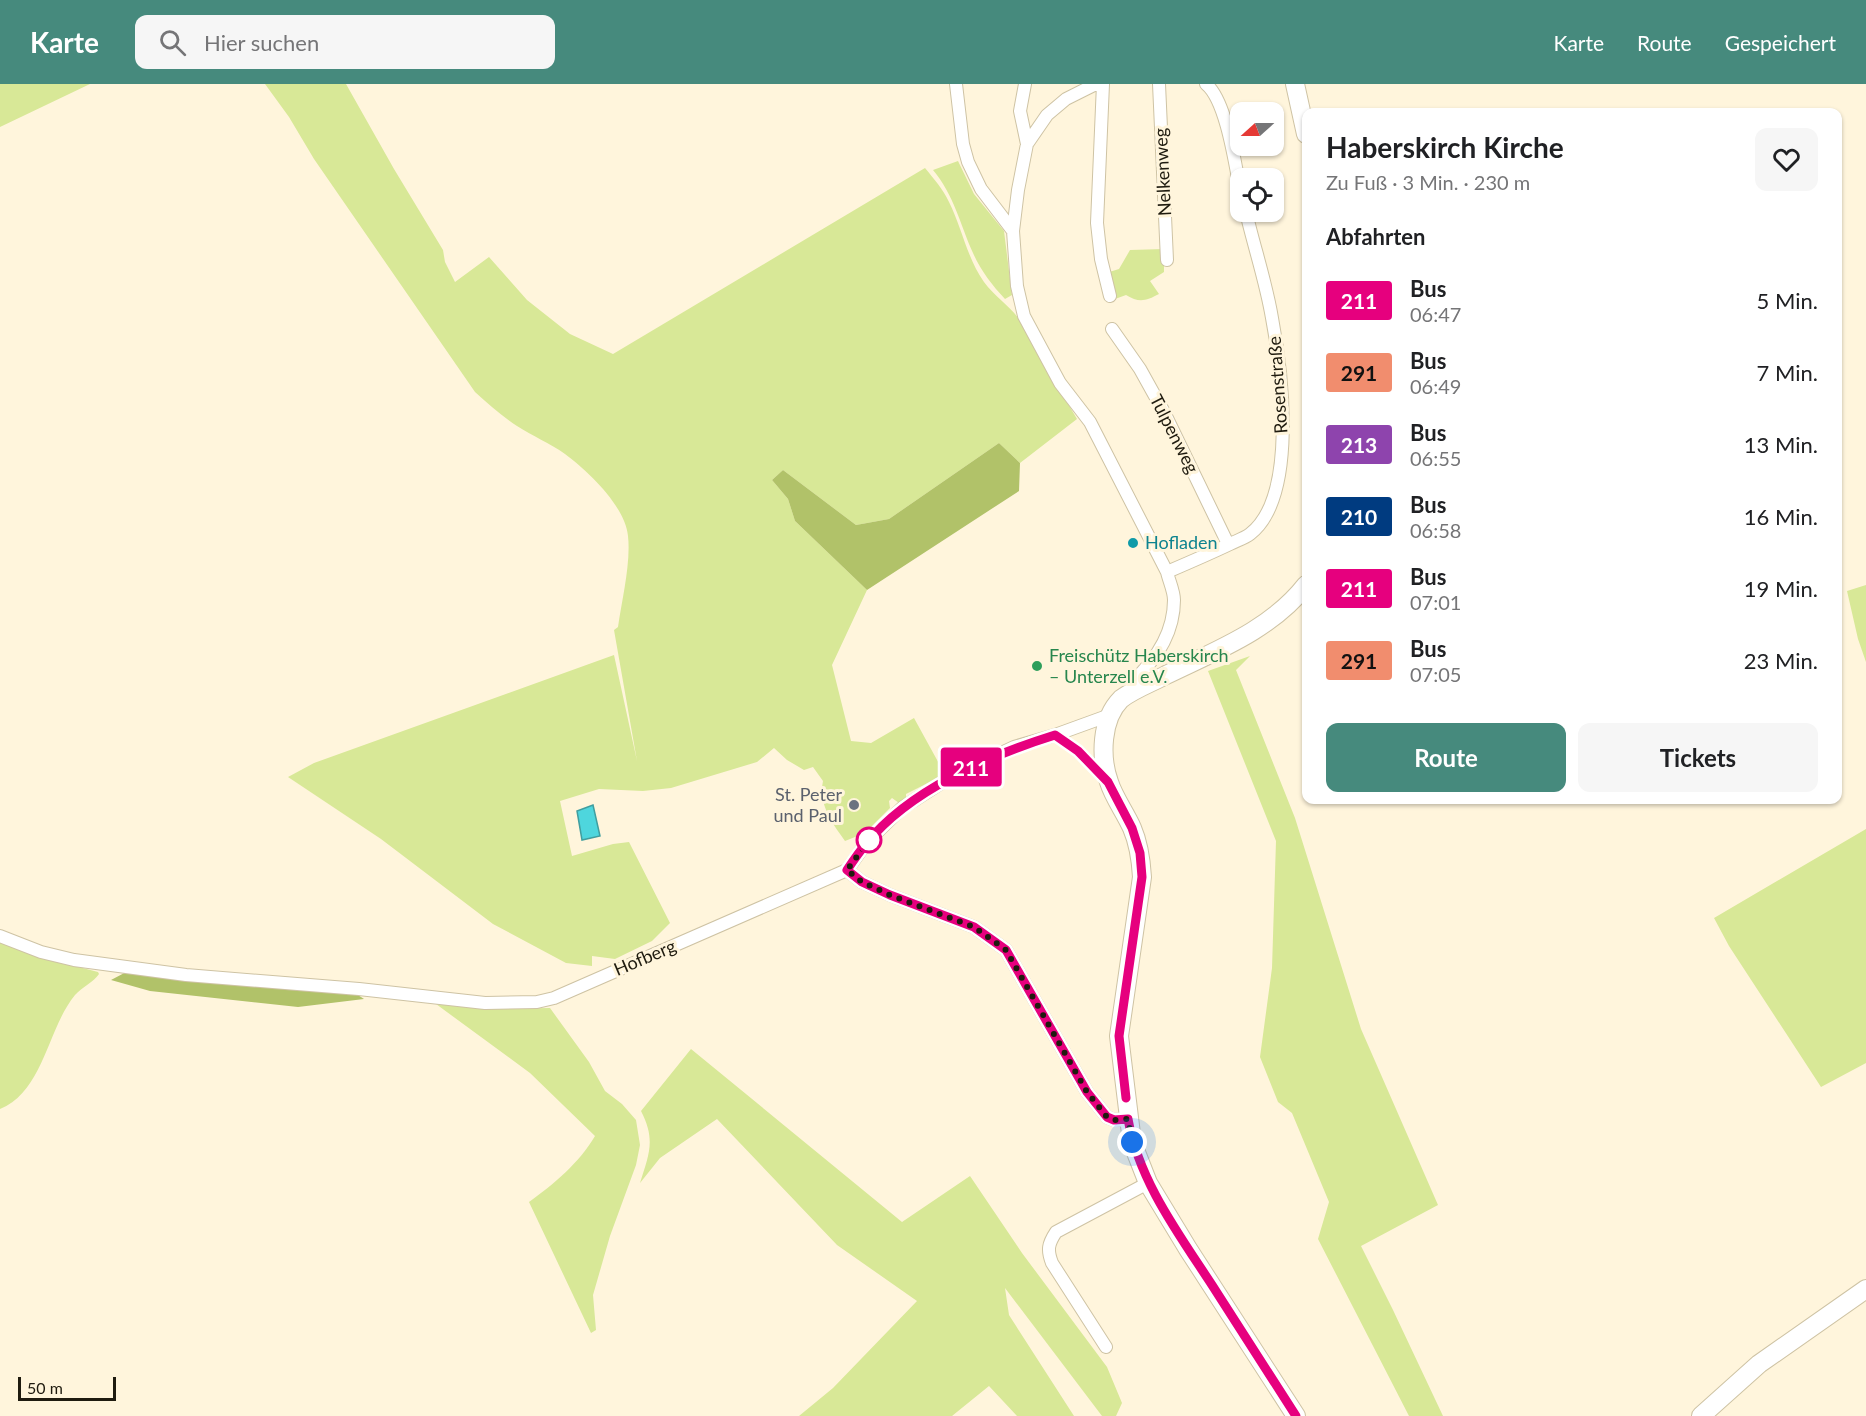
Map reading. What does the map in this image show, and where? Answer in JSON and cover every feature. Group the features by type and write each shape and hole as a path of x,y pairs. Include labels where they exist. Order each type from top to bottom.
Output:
{"street":[{"path":"956,84 963,144 968,162 981,189 1013,231"},
{"path":"1025,84 1020,111 1027,144 1013,231 1018,294 1028,326 1060,383 1090,422 1167,572 1174,597 1170,627 1162,647 1132,682 1135,691"},
{"path":"1027,144 1047,115 1066,99 1096,84"},
{"path":"1103,84 1097,222 1101,259 1110,296"},
{"name":"Nelkenweg","path":"1159,84 1167,260"},
{"path":"1206,84 1212,89 1221,110 1235,168"},
{"path":"1295,84 1302,116"},
{"name":"Rosenstraße","path":"1167,572 1250,534 1269,508 1280,468 1283,430 1280,378 1272,317 1248,222"},
{"name":"Tulpenweg","path":"1112,329 1140,369 1160,405 1228,544"},
{"path":"1296,1416 1148,1183 1132,1142 1119,1036 1142,877 1140,853 1132,828 1108,782 1103,752 1110,715 1120,699 1246,636 1272,618 1302,590"},
{"path":"1110,715 1014,747 952,776 902,808 867,842 847,870 862,882 890,895 974,927 1006,950 1087,1092 1107,1117 1114,1120 1128,1119"},
{"name":"Hofberg","path":"0,936 40,952 74,960 126,965 186,975 485,1003 537,1002 554,998 847,870"},
{"path":"1106,1347 1052,1263 1048,1252 1049,1243 1056,1232 1148,1183"},
{"path":"1701,1416 1759,1364 1866,1289"}],"green space":[{"path":"0,84 90,84 0,127"},
{"path":"265,84 346,84 443,250 445,262 455,282 489,257 527,300 570,334 613,354 925,168 947,197 978,273 1022,324 1077,419 1020,463 999,443 889,519 856,525 783,470 772,480 788,499 795,521 867,590 832,665 851,741 871,743 914,718 942,769 940,777 906,794 906,798 899,803 892,798 889,801 890,808 865,833 845,841 827,813 822,798 823,781 813,767 804,770 787,760 774,748 757,762 671,788 643,791 599,789 560,801 572,856 613,844 629,842 670,923 652,941 615,959 592,956 592,966 566,963 493,924 381,839 288,777 314,763 614,655 637,761 614,630 618,627 629,547 628,536 620,513 604,490 574,461 511,422 475,392"},
{"path":"958,161 974,194 1004,231 1012,295 1005,299 980,266 946,189 933,170"},
{"path":"1164,249 1164,272 1150,281 1159,294 1142,300 1126,295 1115,299 1111,295 1106,273 1119,269 1130,250"},
{"path":"999,443 1020,463 1019,491 867,590 795,521 788,499 772,480 783,470 856,525 889,519"},
{"path":"1866,585 1866,662 1847,591"},
{"path":"1250,656 1236,670 1295,818 1361,1029 1438,1205 1361,1246 1443,1416 1409,1416 1318,1239 1329,1202 1292,1113 1278,1102 1260,1057 1272,968 1276,841 1208,671"},
{"path":"1866,829 1866,1063 1821,1087 1729,946 1714,918"},
{"path":"0,941 40,957 99,974 75,995 66,1009 36,1074 26,1088 15,1100 0,1109"},
{"path":"130,970 185,979 358,995 364,999 298,1007 150,991 111,980"},
{"path":"436,1004 483,1009 550,1008 589,1062 605,1091 622,1104 636,1120 640,1145 636,1165 610,1236 593,1295 596,1330 591,1333 529,1202 582,1155 595,1136 530,1073"},
{"path":"691,1049 902,1222 970,1176 1022,1253 1107,1367 1122,1403 1116,1416 1102,1416 1005,1288 1009,1315 1074,1416 1017,1416 989,1386 952,1416 799,1416 833,1388 917,1301 837,1245 717,1119 660,1158 640,1183 650,1147 646,1121 641,1111"}],"water":[{"path":"593,805 600,836 582,840 577,811"}],"bus line":[{"name":"211","path":"1126,1098 1119,1036 1142,877 1140,853 1132,828 1108,782 1078,751 1055,735 1014,747 952,776 902,808 867,842 847,870 862,882 890,895 974,927 1006,950 1060,1048 1094,1102 1107,1117 1114,1120 1128,1119 1132,1142 1148,1183 1296,1416"}],"place":[{"name":"Hofladen","path":"1133,543"},
{"name":"Freischütz Haberskirch – Unterzell e.V.","path":"1037,666"},
{"name":"St. Peter und Paul","path":"854,805"}],"route":[{"path":"869,840 847,870 862,882 890,895 974,927 1006,950 1087,1092 1107,1117 1114,1120 1128,1119 1132,1142"}]}
